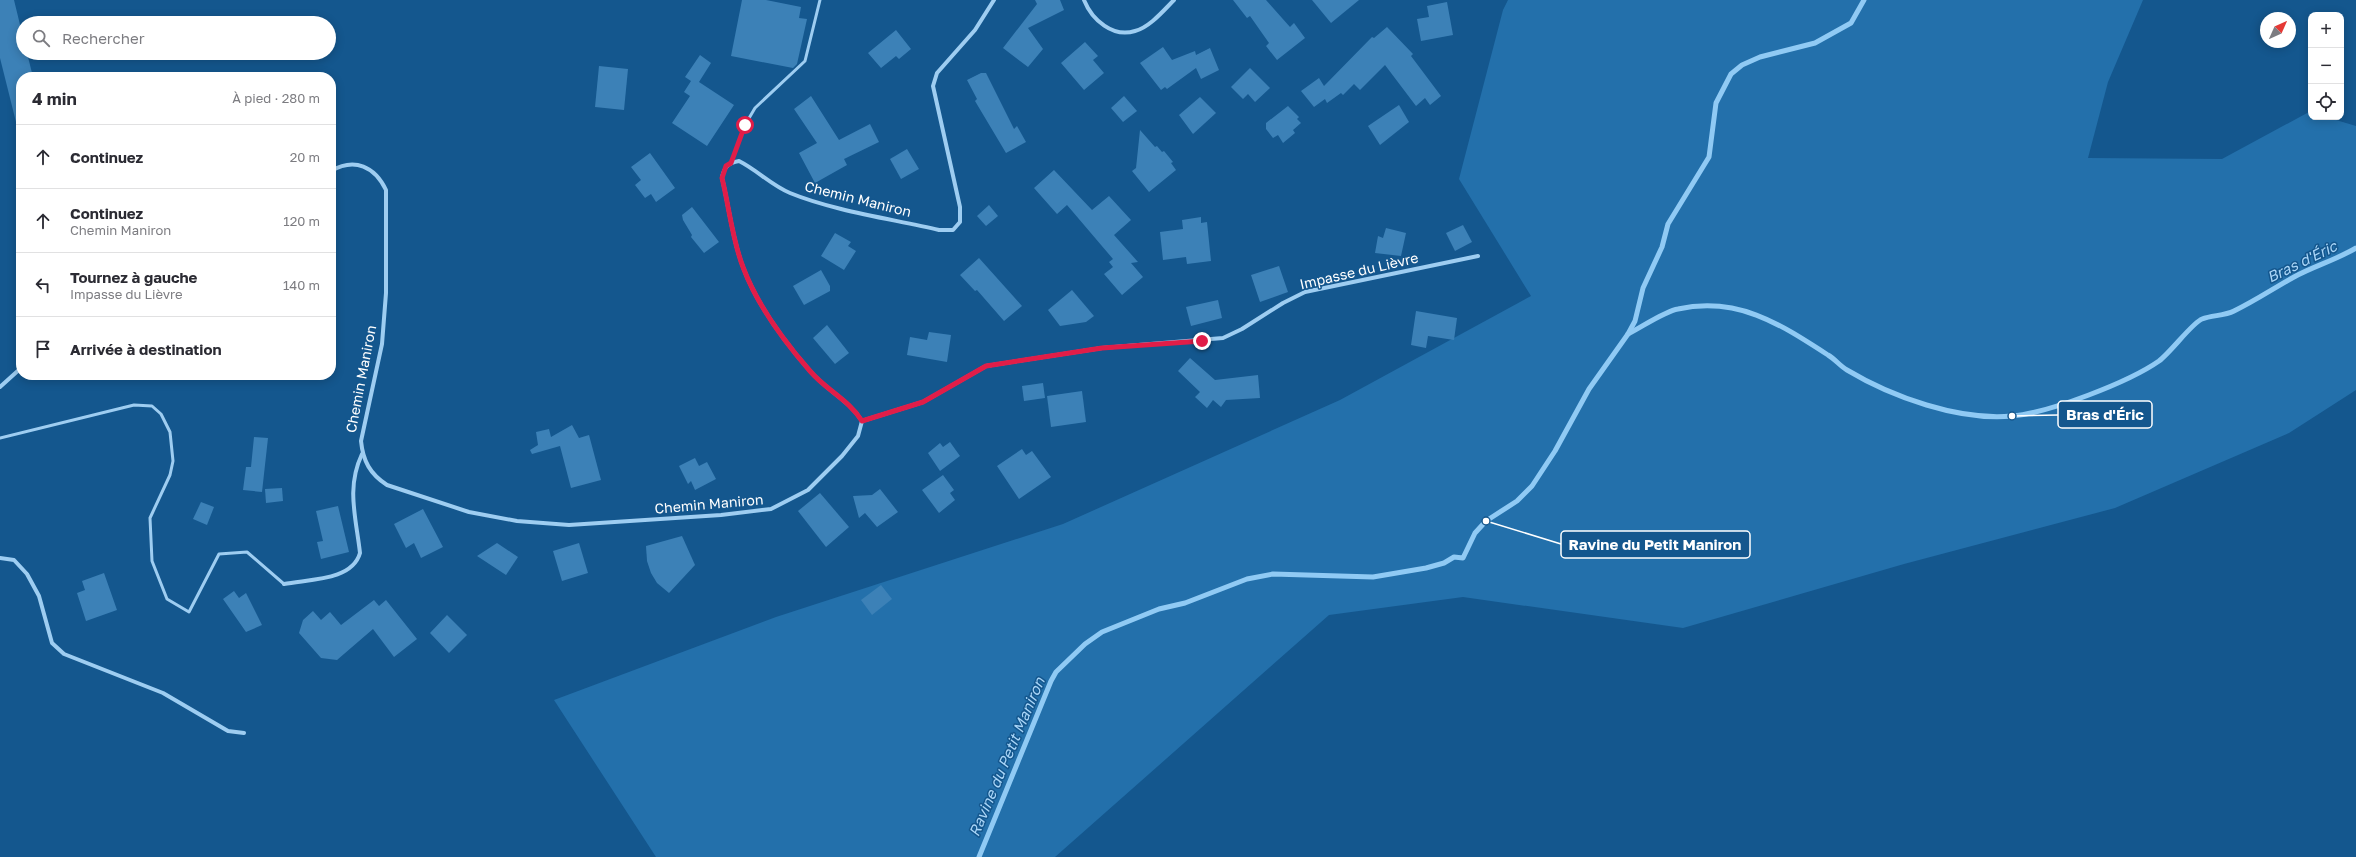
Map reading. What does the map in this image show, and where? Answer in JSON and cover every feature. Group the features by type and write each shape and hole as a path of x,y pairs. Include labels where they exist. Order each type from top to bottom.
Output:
{"street":[{"name":"Chemin Maniron","path":"731,163 739,161 749,166 769,183 809,200 939,230 953,230 960,222 960,207 935,101 933,86 938,73 975,30 994,0"},
{"path":"1084,0 1103,25 1110,29 1127,32 1143,27 1174,0"},
{"path":"731,163 726,166 722,178 742,266 757,297 774,326 810,372 855,410 862,421"},
{"name":"Chemin Maniron","path":"336,169 346,165 358,164 372,170 381,179 386,190 388,202 382,344 372,398 362,430 362,454 370,471 387,485 469,512 517,521 569,525 691,517 771,509 808,490 842,456 858,436 862,421"},
{"name":"Impasse du Lièvre","path":"862,421 923,402 986,366 1102,348 1223,338 1242,330 1283,303 1305,292 1478,256"},
{"path":"0,387 16,373"},
{"path":"284,584 344,573 358,562 360,553 352,487 355,470 362,454"},
{"path":"0,558 14,560 27,574 38,596 52,643 64,654 162,693 228,731 244,733"}],"lane":[{"path":"731,163 745,125 755,108 805,61 820,0"},
{"path":"0,438 134,405 152,406 164,419 170,432 173,446 170,475 150,518 152,561 167,599 189,612 219,554 247,552 284,584"}],"shaded area":[{"path":"1508,0 2143,0 2108,82 2088,158 2222,159 2308,113 2308,120 2336,120 2356,126 2356,390 2289,433 2115,508 1904,564 1683,628 1463,597 1329,615 1055,857 656,857 554,700 776,617 1063,524 1340,400 1531,296 1459,179 1503,10"}],"building":[{"path":"0,0 14,0 18,16 16,16 16,60 29,60 32,72 16,72 16,122 0,58"},
{"path":"742,0 766,0 801,7 799,18 807,19 797,64 793,68 731,56"},
{"path":"1035,0 1060,0 1064,10 1028,28 1043,49 1028,67 1003,48 1037,4"},
{"path":"1233,0 1266,0 1290,27 1294,23 1305,38 1277,60 1266,46 1269,43 1250,16 1247,18"},
{"path":"1312,0 1359,0 1331,23"},
{"path":"1447,2 1453,35 1421,41 1417,19 1429,17 1427,6"},
{"path":"1387,27 1413,54 1411,56 1441,96 1430,105 1425,98 1416,106 1385,65 1360,90 1354,84 1343,95 1341,93 1327,103 1325,99 1314,107 1301,91 1319,78 1324,86 1372,37 1374,38"},
{"path":"896,30 911,49 899,59 896,56 881,68 868,53"},
{"path":"1085,42 1098,56 1093,60 1104,73 1084,90 1061,63"},
{"path":"1163,47 1172,60 1195,51 1196,55 1210,48 1219,70 1201,79 1196,68 1167,89 1165,87 1161,90 1140,63"},
{"path":"700,55 711,63 699,82 734,105 707,146 672,123 690,96 684,92 691,81 685,77"},
{"path":"599,66 628,69 624,110 595,107"},
{"path":"1250,68 1270,88 1255,102 1248,94 1243,99 1231,87"},
{"path":"981,73 986,73 1014,129 1017,126 1026,142 1006,153 975,101 977,99 967,80"},
{"path":"811,96 839,140 870,124 879,142 844,159 847,165 815,183 799,153 817,143 794,109"},
{"path":"1124,96 1137,111 1123,122 1111,108"},
{"path":"1200,97 1216,113 1193,134 1179,115"},
{"path":"1399,105 1409,122 1380,145 1368,126"},
{"path":"1288,106 1299,117 1297,119 1301,123 1293,130 1295,133 1283,143 1278,135 1273,138 1266,129 1266,123"},
{"path":"1140,130 1155,147 1157,146 1162,152 1164,151 1173,162 1171,163 1176,170 1149,192 1132,171 1136,168"},
{"path":"907,149 919,169 901,179 890,159"},
{"path":"650,153 675,188 656,202 651,194 645,198 635,185 641,180 631,167"},
{"path":"1054,170 1092,210 1109,196 1131,220 1114,235 1138,262 1131,263 1143,277 1122,295 1104,274 1113,267 1109,262 1113,259 1067,205 1057,214 1034,188"},
{"path":"989,205 998,216 986,226 977,216"},
{"path":"692,207 719,242 704,253 691,237 692,235 683,220 682,215"},
{"path":"1201,217 1201,223 1207,222 1211,261 1187,264 1186,257 1163,260 1160,232 1183,229 1182,220"},
{"path":"1463,225 1472,242 1455,251 1446,233"},
{"path":"1386,228 1406,233 1401,256 1375,253 1378,236 1383,238"},
{"path":"835,233 851,242 848,246 856,251 844,270 821,256"},
{"path":"979,258 1022,306 1004,321 977,290 975,291 960,275"},
{"path":"1279,266 1288,292 1260,302 1251,275"},
{"path":"821,270 830,286 830,291 804,305 793,286"},
{"path":"1072,290 1094,316 1086,322 1060,326 1048,310"},
{"path":"1218,300 1222,318 1191,326 1186,307"},
{"path":"1416,311 1457,318 1454,340 1428,336 1426,348 1411,345"},
{"path":"827,325 849,353 835,364 813,338"},
{"path":"929,332 951,335 947,362 907,355 910,337 927,340"},
{"path":"1190,358 1215,380 1258,375 1260,398 1226,400 1221,407 1213,400 1207,408 1195,397 1200,392 1178,371"},
{"path":"1043,383 1045,398 1024,401 1022,386"},
{"path":"1082,391 1086,422 1051,427 1047,396"},
{"path":"572,425 579,438 589,435 601,480 571,488 560,446 532,454 530,450 538,445 536,432 549,429 551,437"},
{"path":"254,437 268,438 262,492 243,490 246,467 251,467"},
{"path":"950,442 960,456 940,471 928,453 940,443 943,447"},
{"path":"1022,449 1026,455 1032,451 1051,477 1019,499 997,466"},
{"path":"695,458 699,466 707,462 716,479 695,490 691,481 688,484 679,466"},
{"path":"943,475 954,490 950,493 955,500 939,513 922,490"},
{"path":"282,488 283,501 266,503 265,489"},
{"path":"880,489 898,512 877,527 865,513 859,518 853,496 872,495"},
{"path":"820,493 849,527 826,547 798,511"},
{"path":"201,502 214,507 207,525 193,519"},
{"path":"338,506 349,552 321,559 317,542 323,541 316,511"},
{"path":"423,509 443,547 421,558 414,543 406,548 394,524"},
{"path":"682,536 695,565 669,593 657,583 651,573 647,561 646,546"},
{"path":"497,543 518,557 506,575 477,556"},
{"path":"579,543 588,573 562,581 553,551"},
{"path":"104,573 117,610 86,621 77,593 85,590 82,581"},
{"path":"881,585 892,599 872,615 861,600"},
{"path":"234,591 239,598 246,593 262,625 246,632 223,599"},
{"path":"374,600 379,606 386,600 417,639 394,657 373,629 337,660 321,658 299,633 303,620 313,611 321,620 330,612 341,625"},
{"path":"447,615 467,635 449,653 430,633"}],"waterway":[{"name":"Ravine du Petit Maniron","path":"979,857 1051,681 1056,672 1085,644 1102,632 1159,609 1185,603 1247,579 1273,574 1373,577 1426,568 1444,563 1454,557 1463,558 1475,533 1486,521 1517,501 1532,486 1555,451 1589,389 1628,334 1635,321 1643,288 1662,247 1668,224 1709,157 1716,103 1731,74 1742,65 1760,57 1815,43 1851,23 1864,0"},
{"name":"Bras d'Éric","path":"1628,334 1673,310 1700,306 1720,306 1739,310 1775,323 1831,357 1847,370 1905,398 1948,411 1970,415 1992,417 2012,416 2028,414 2067,403 2129,378 2159,361 2198,321 2234,311 2294,277 2356,248"}],"place":[{"name":"Bras d'Éric","path":"2012,416"},
{"name":"Ravine du Petit Maniron","path":"1486,521"}],"route":[{"path":"745,125 731,163 726,166 722,178 742,266 757,297 774,326 810,372 822,384 855,410 862,421 923,402 986,366 1102,348 1202,341"}]}
